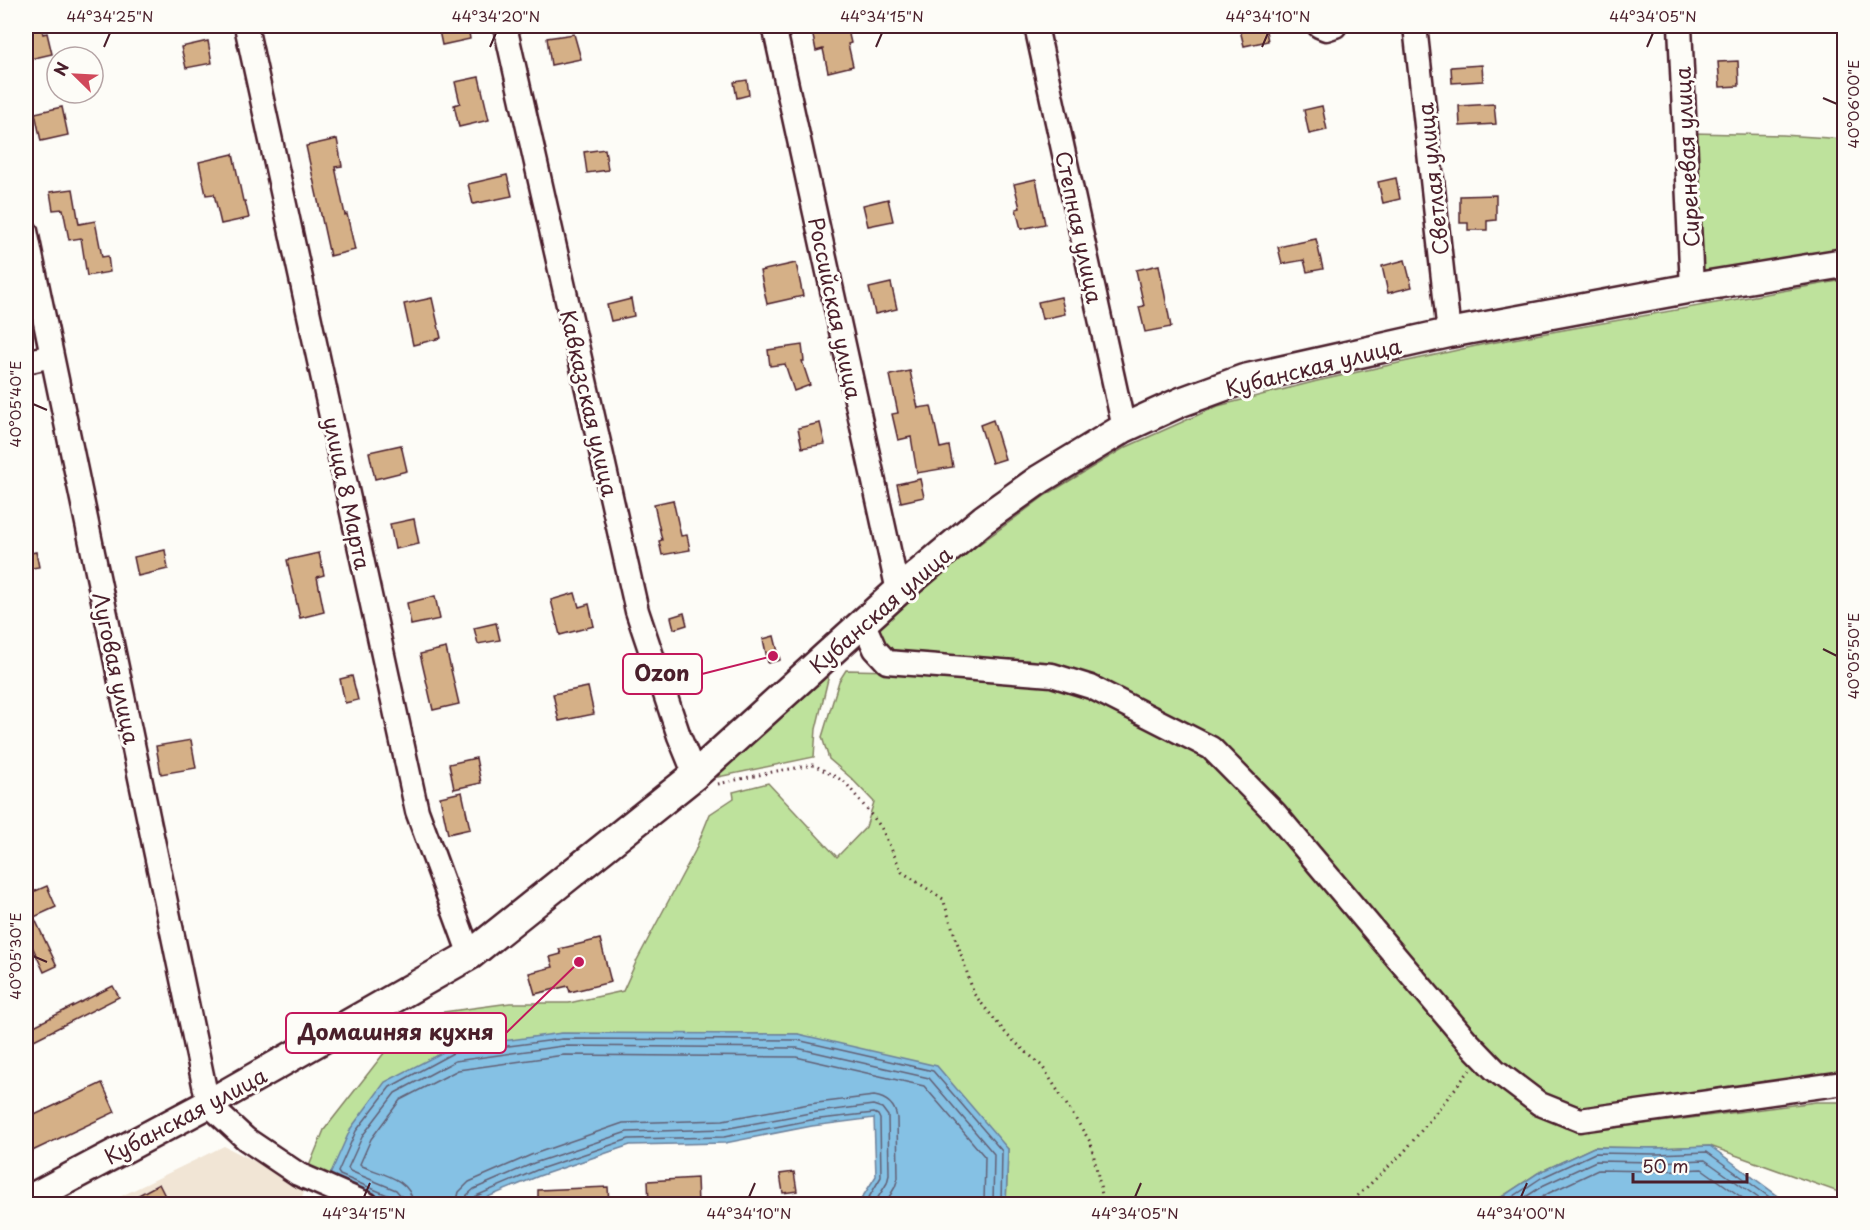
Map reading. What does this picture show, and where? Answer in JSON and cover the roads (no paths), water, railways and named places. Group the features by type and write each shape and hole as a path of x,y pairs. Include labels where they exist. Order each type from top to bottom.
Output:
{"main road":[{"name":"Кубанская улица","path":"26,1201 208,1104 470,955 695,775 863,622 984,519 1040,479 1124,428 1181,402 1244,379 1449,333 1692,288 1845,263"}],"street":[{"name":"улица 8 Марта","path":"246,26 417,811 470,955"},
{"name":"Кавказская улица","path":"505,26 637,611 679,736 695,775"},
{"name":"Российская улица","path":"774,26 898,591"},
{"name":"Степная улица","path":"1036,26 1124,428"},
{"path":"1319,26 1326,29 1335,26"},
{"name":"Светлая улица","path":"1415,26 1449,333"},
{"name":"Сиреневая улица","path":"1680,26 1692,288"},
{"name":"Луговая улица","path":"26,231 208,1104"},
{"path":"26,362 51,356"},
{"path":"863,622 875,649 886,662 1052,675 1090,687 1211,748 1275,813 1467,1041 1496,1070 1540,1104 1580,1120 1845,1083"},
{"path":"208,1104 246,1139 298,1174 367,1204"}],"water":[{"path":"562,1033 798,1034 937,1066 1008,1149 1006,1204 858,1204 876,1176 874,1118 812,1126 725,1143 630,1145 539,1176 471,1204 396,1204 329,1177 351,1128 385,1082 451,1048"},
{"path":"1710,1146 1789,1204 1491,1204 1538,1173 1594,1147"}],"place":[{"name":"Ozon","path":"773,656"},
{"name":"Домашняя кухня","path":"579,962"}]}
